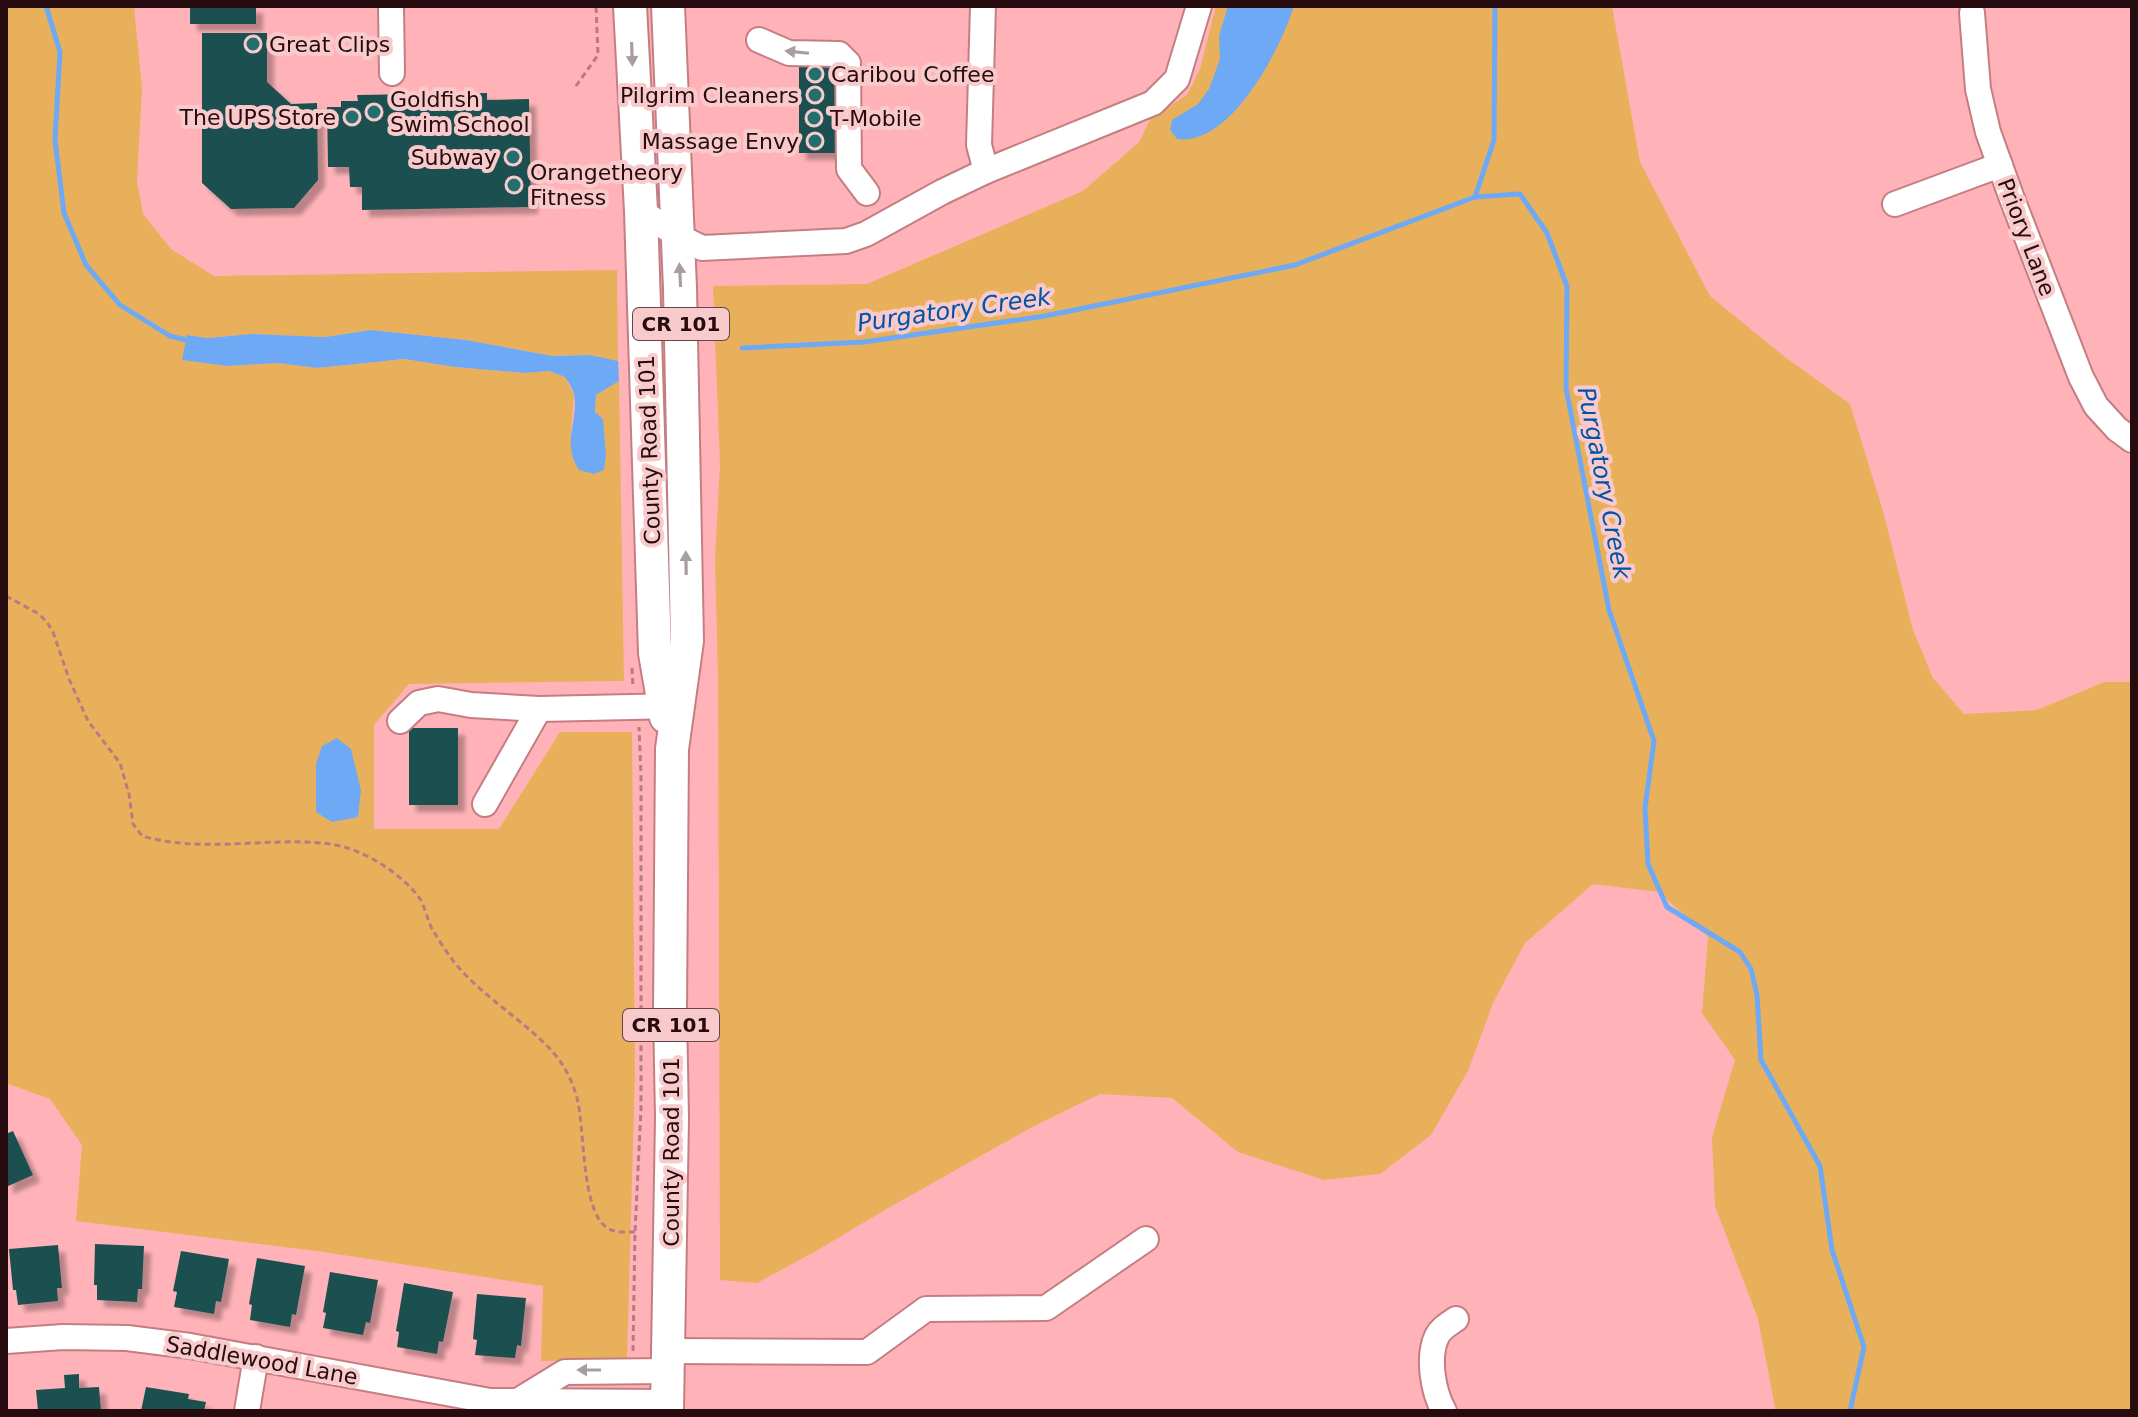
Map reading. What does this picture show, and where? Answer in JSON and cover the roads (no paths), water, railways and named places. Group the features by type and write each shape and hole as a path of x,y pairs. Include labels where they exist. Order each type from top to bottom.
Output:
{"main road":[{"name":"County Road 101","path":"630,6 641,211 655,642 671,706 672,1118 667,1384"},
{"name":"County Road 101","path":"668,6 680,288 687,641 671,706"}],"street":[{"path":"391,6 392,73"},
{"path":"983,6 979,145 986,171"},
{"path":"641,211 702,248 846,241 866,234 986,171 1153,103 1177,79 1199,6"},
{"name":"Priory Lane","path":"1972,13 1978,89 2000,165 2081,377 2096,406 2132,440"},
{"path":"759,40 789,53 839,54 848,63 849,169 867,193"},
{"path":"1895,204 2000,165"},
{"path":"400,721 419,703 438,699 471,705 539,709 671,706"},
{"path":"485,804 539,709"},
{"path":"516,1402 565,1372 634,1371 667,1384 867,1352 926,1309 1046,1308 1146,1239"},
{"path":"1444,1411 1437,1399 1433,1377 1434,1348 1437,1336 1456,1319"},
{"name":"Saddlewood Lane","path":"6,1341 63,1337 127,1338 190,1346 445,1394 490,1406 667,1384"},
{"path":"247,1411 256,1357"}],"water":[{"path":"1228,6 1294,6 1266,69 1234,112 1216,128 1197,137 1177,139 1170,130 1172,120 1198,104 1209,89 1220,59 1219,36"},
{"path":"371,330 466,340 553,356 590,355 618,361 619,381 596,395 595,412 603,419 604,470 594,474 579,470 571,450 575,404 573,392 565,377 549,371 525,373 404,359 317,368 278,363 227,366 182,360 187,335 207,338 251,334 325,337"},
{"path":"337,738 351,749 361,790 358,817 332,822 316,812 316,764 322,746"}],"waterway":[{"name":"Purgatory Creek","path":"46,6 60,52 55,140 64,213 86,265 120,305 170,336 190,341"},
{"path":"1475,197 1494,140 1495,6"},
{"name":"Purgatory Creek","path":"742,348 864,342 1045,316 1295,265 1475,197 1520,194 1547,233 1567,286 1566,388 1609,610 1654,741 1645,808 1648,864 1667,907 1740,952 1751,969 1757,995 1761,1060 1820,1166 1832,1250 1864,1347 1850,1411"}],"place":[{"name":"Great Clips","path":"253,44"},
{"name":"Caribou Coffee","path":"815,74"},
{"name":"Pilgrim Cleaners","path":"815,95"},
{"name":"Goldfish Swim School","path":"374,112"},
{"name":"The UPS Store","path":"352,117"},
{"name":"T-Mobile","path":"814,118"},
{"name":"Massage Envy","path":"815,141"},
{"name":"Subway","path":"513,157"},
{"name":"Orangetheory Fitness","path":"514,185"}]}
